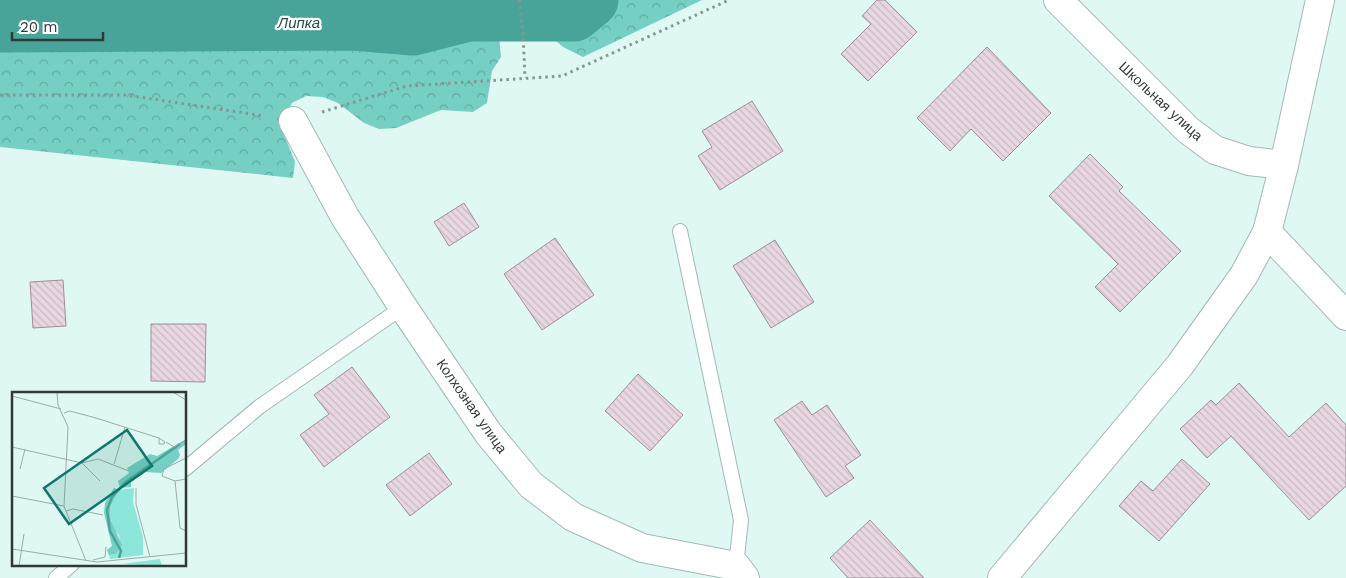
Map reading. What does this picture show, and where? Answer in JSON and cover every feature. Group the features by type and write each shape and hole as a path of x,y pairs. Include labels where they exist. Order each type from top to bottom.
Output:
{"street":[{"name":"Школьная улица","path":"1058,0 1188,130 1214,150 1249,161 1284,165"},
{"path":"1002,578 1180,365 1244,275 1267,232 1284,165 1320,0"},
{"name":"Колхозная улица","path":"293,121 345,217 403,307 488,433 531,485 573,517 642,548 740,572"},
{"path":"1267,232 1346,316"}],"lane":[{"path":"680,232 740,520 740,572"},
{"path":"186,469 259,407 403,307"},
{"path":"56,578 70,566"}],"path":[{"path":"519,0 526,78"},
{"path":"0,95 126,95 293,121 407,86 562,76 729,0"}],"green space":[{"path":"0,0 514,0 515,2 512,17 498,25 501,57 492,71 487,103 473,112 441,110 396,128 379,129 364,123 338,103 323,97 306,96 292,103 284,116 283,132 295,162 293,178 0,147"},
{"path":"550,0 702,0 583,57 563,47 545,31"}],"building":[{"path":"877,0 885,0 917,32 868,81 841,54 871,24 862,16"},
{"path":"987,47 1051,113 1003,161 971,129 950,151 917,118"},
{"path":"752,101 783,151 720,190 698,156 712,147 702,131"},
{"path":"1090,154 1123,187 1119,191 1181,251 1120,312 1095,287 1118,264 1049,196"},
{"path":"464,203 479,227 449,246 434,222"},
{"path":"555,238 594,295 542,330 504,274"},
{"path":"775,240 814,302 771,328 733,266"},
{"path":"63,280 66,326 33,328 30,282"},
{"path":"151,324 206,324 205,382 151,381"},
{"path":"352,367 390,417 324,467 300,435 329,414 314,395"},
{"path":"638,374 683,415 650,451 605,411"},
{"path":"1239,383 1289,437 1326,403 1346,425 1346,486 1309,520 1231,436 1207,458 1180,429 1211,400 1216,405"},
{"path":"802,401 812,415 827,405 861,455 845,466 854,478 826,497 774,420"},
{"path":"429,453 452,484 410,516 386,485"},
{"path":"1182,459 1210,484 1159,541 1119,506 1141,481 1153,491"},
{"path":"870,520 924,578 848,578 830,558"}],"waterway":[{"name":"Липка","path":"0,25 354,23 413,28 468,14 574,14 591,0"}]}
